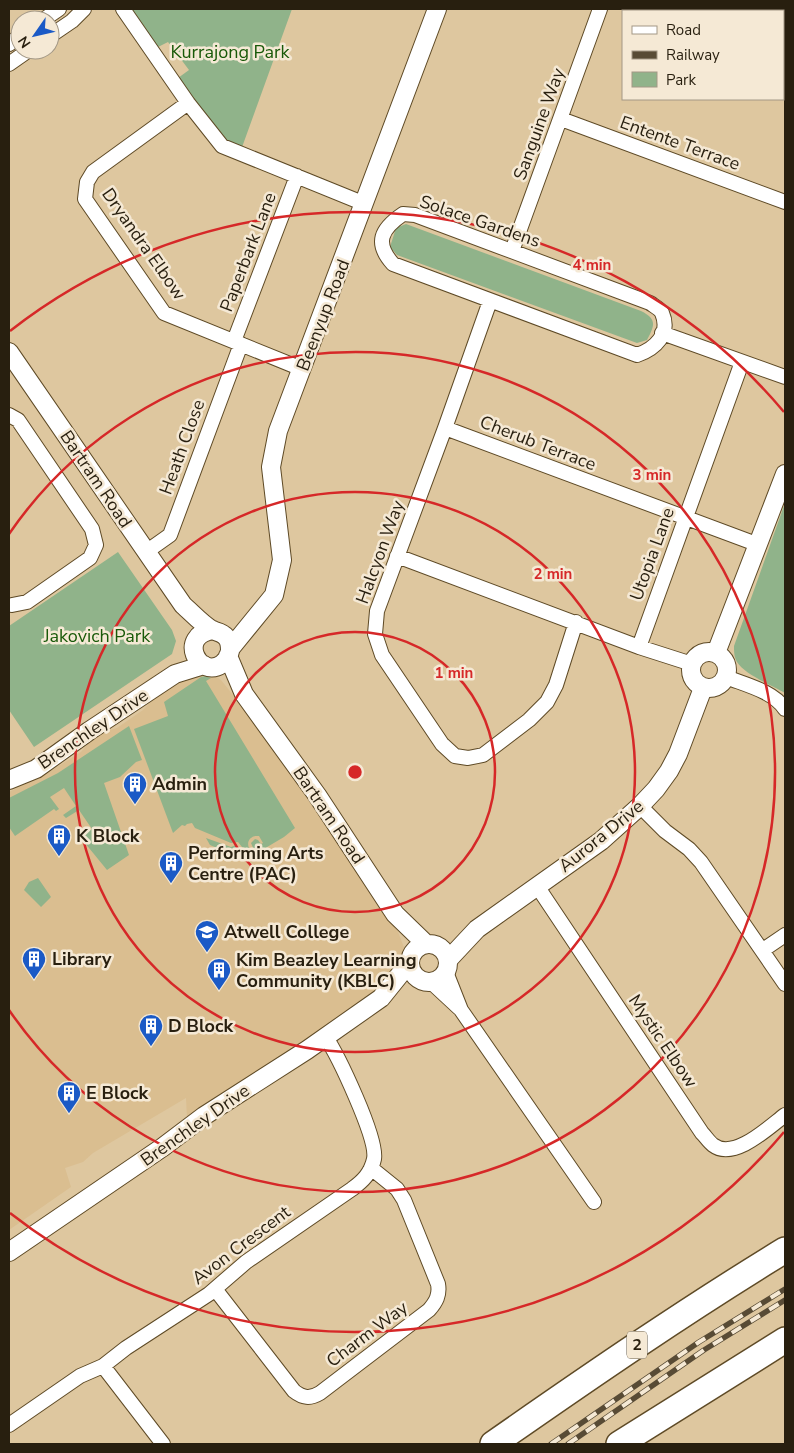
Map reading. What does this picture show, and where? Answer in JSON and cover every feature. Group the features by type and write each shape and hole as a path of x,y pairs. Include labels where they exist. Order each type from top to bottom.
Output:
{"highway":[{"name":"2","path":"493,1444 664,1327 785,1250"},
{"path":"619,1444 785,1340"}],"street":[{"path":"60,29 84,9"},
{"path":"123,9 188,103 222,146 365,204"},
{"name":"Beenyup Road","path":"229,653 251,622 274,595 282,560 270,467 278,431 438,9"},
{"name":"Sanguine Way","path":"512,251 600,9"},
{"name":"Dryandra Elbow","path":"188,103 93,172 87,182 86,199 164,312 302,369"},
{"name":"Entente Terrace","path":"561,119 785,202"},
{"name":"Paperbark Lane","path":"238,342 296,176"},
{"name":"Solace Gardens","path":"403,214 415,215 650,303 661,312 665,324 660,341 650,350 637,355 490,301 393,264 383,253 382,238 390,223 403,214"},
{"name":"Halcyon Way","path":"490,301 377,611 375,634 382,655 442,744 455,756 468,758 483,755 529,720 548,702 556,685 576,622"},
{"path":"662,333 785,377"},
{"name":"Heath Close","path":"146,552 170,535 238,342"},
{"name":"Bartram Road","path":"9,352 183,605 216,631"},
{"name":"Utopia Lane","path":"639,646 742,362"},
{"path":"9,416 18,420 92,529 96,544 90,558 27,602 10,605"},
{"name":"Cherub Terrace","path":"445,428 759,545"},
{"path":"716,654 785,474"},
{"path":"397,556 692,664"},
{"name":"Bartram Road","path":"183,605 194,644"},
{"path":"216,631 225,636 229,642 229,653 224,662 218,666 208,666 198,661 194,655 194,644 199,635 206,631 216,631 251,622"},
{"name":"Brenchley Drive","path":"174,674 194,644"},
{"path":"710,652 716,654 725,661 727,666 724,682 714,688 703,688 694,681 692,664 699,655 710,652"},
{"name":"Bartram Road","path":"229,653 244,694"},
{"name":"Bartram Road","path":"208,666 244,694 317,794 396,914 411,959"},
{"name":"Brenchley Drive","path":"9,780 36,769 174,674 208,666"},
{"path":"726,677 775,698 785,709"},
{"name":"Aurora Drive","path":"447,966 477,929 601,841 640,806 660,783 678,754 703,688"},
{"path":"640,806 665,831 689,849 701,862 785,984"},
{"name":"Mystic Elbow","path":"537,886 702,1133 714,1146 727,1150 741,1147 785,1115"},
{"name":"Bartram Road","path":"396,914 432,945"},
{"name":"Aurora Drive","path":"432,945 477,929"},
{"path":"763,950 785,935"},
{"path":"461,1010 447,966 446,954 432,945 415,950 411,959 414,974 428,981 461,1010 594,1202"},
{"name":"Brenchley Drive","path":"381,998 411,959"},
{"path":"428,981 442,977 447,966"},
{"name":"Brenchley Drive","path":"9,1252 163,1147 204,1116 381,998 428,981"},
{"path":"325,1036 338,1059 372,1139 375,1149 371,1168"},
{"name":"Charm Way","path":"215,1290 294,1391 308,1398 320,1393 429,1310 438,1298 438,1284 408,1208 397,1189 371,1168"},
{"name":"Avon Crescent","path":"9,1425 80,1376 103,1366 126,1348 215,1290 246,1262 360,1183 371,1168"},
{"path":"103,1366 162,1444"}],"shaded area":[{"name":"Atwell College","path":"204,672 211,673 221,680 284,763 390,918 398,932 405,955 385,985 206,1110 187,1118 186,1098 93,1153 83,1162 65,1168 71,1187 9,1230 9,792 49,772 81,752 100,733 117,728 143,710 161,691"}],"green space":[{"name":"Kurrajong Park","path":"131,9 292,9 241,150 219,136 178,78 189,70 168,42 158,47"},
{"path":"406,224 641,311 652,320 653,326 650,335 647,340 637,343 397,255 390,247 396,228"},
{"path":"785,503 785,693 746,671 735,658 734,646"},
{"name":"Jakovich Park","path":"118,552 172,630 176,641 172,654 34,747 9,710 9,626"},
{"path":"205,676 211,678 206,681 295,828 257,853 252,851 254,850 251,843 255,839 261,844 263,843 259,836 254,836 250,839 248,843 249,848 247,849 238,842 231,843 195,828 192,823 185,826 182,825 173,833 134,729 168,716 164,702"},
{"path":"129,726 142,760 136,762 120,777 104,783 129,855 107,870 80,837 92,829 79,810 66,818 63,815 76,806 64,788 50,797 59,809 56,811 54,809 15,836 9,827 9,798 58,773"},
{"path":"206,838 231,847 236,845 239,849 253,856 246,860 210,845"},
{"path":"38,878 51,897 41,907 24,890 29,882"}],"railway":[{"path":"551,1444 699,1342 785,1289"},
{"path":"568,1444 704,1350 785,1300"}],"place":[{"name":"Admin","path":"135,805"},
{"name":"K Block","path":"59,857"},
{"name":"Performing Arts Centre (PAC)","path":"171,884"},
{"name":"Atwell College","path":"207,953"},
{"name":"Library","path":"34,980"},
{"name":"Kim Beazley Learning Community (KBLC)","path":"219,991"},
{"name":"D Block","path":"151,1047"},
{"name":"E Block","path":"69,1114"}]}
